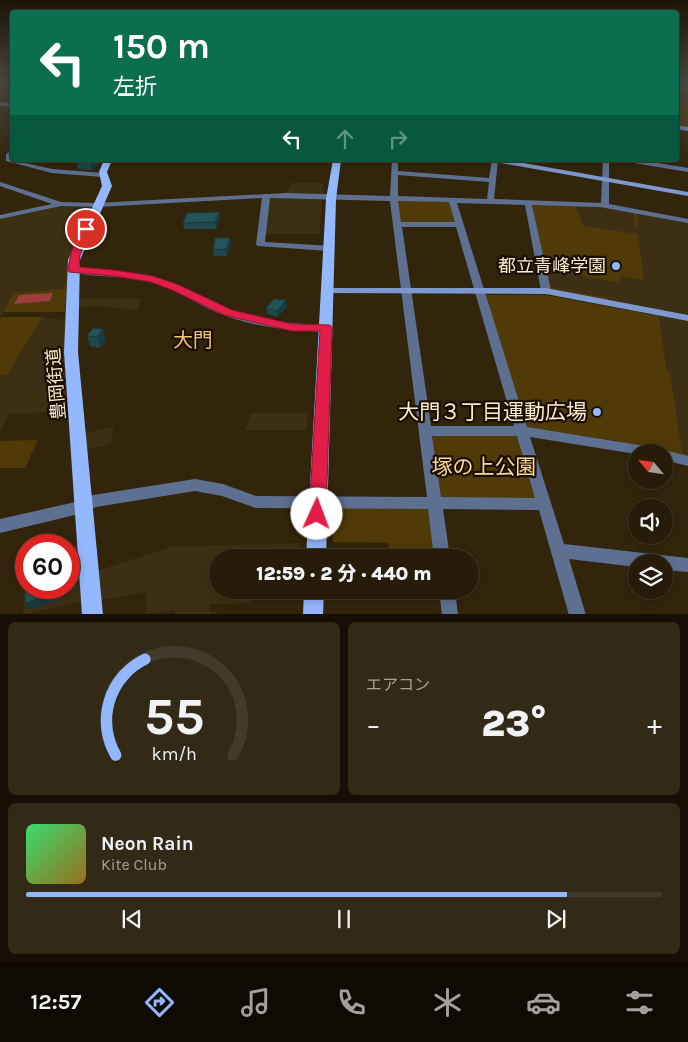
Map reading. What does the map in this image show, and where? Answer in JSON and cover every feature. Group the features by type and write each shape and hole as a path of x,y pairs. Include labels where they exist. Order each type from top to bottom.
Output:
{"main road":[{"name":"豊岡街道","path":"93,614 71,352 73,270 75,255 107,184 103,175 107,162"},
{"path":"316,549 331,197 337,162"},
{"path":"313,614 314,599"}],"street":[{"path":"18,162 49,170 103,175"},
{"path":"394,162 394,198 441,549"},
{"path":"490,202 495,162"},
{"path":"507,162 688,194"},
{"path":"605,205 606,162"},
{"path":"662,163 688,170"},
{"path":"394,173 492,180"},
{"path":"0,184 61,204"},
{"path":"266,196 260,244 329,248"},
{"path":"0,216 18,214 61,204 98,205 266,196 605,205 688,221"},
{"path":"452,200 578,614"},
{"path":"528,203 546,291"},
{"path":"398,224 459,224"},
{"path":"73,270 114,273 153,280 175,287 228,313 292,327 326,328"},
{"path":"328,291 546,291 688,318"},
{"path":"426,430 522,431 628,447"},
{"path":"673,457 688,461"},
{"path":"0,526 83,507 93,501 112,497 195,485 223,490 256,502 543,504"},
{"path":"559,551 628,559"},
{"path":"673,564 688,565"},
{"path":"448,599 450,614"}],"shaded area":[{"path":"291,183 324,183 323,194 286,194"},
{"path":"270,198 322,199 320,234 263,234"},
{"name":"都立青峰学園","path":"533,204 602,206 688,223 688,315 549,288"},
{"path":"59,206 93,207 68,264 65,312 4,312 1,317 42,317 65,320 65,352 70,411 10,414 0,432 0,218"},
{"path":"53,293 50,301 14,304 19,295"},
{"path":"76,299 141,299 137,310 97,306 76,308"},
{"path":"659,316 688,321 688,457 679,455"},
{"path":"251,413 308,413 307,430 245,430"},
{"path":"114,427 111,444 86,450 85,433"},
{"path":"300,543 300,549 209,549 209,599 252,599 251,603 210,604 209,612 216,612 216,614 175,614 175,610 145,614 146,592 100,600 97,571 170,547"},
{"path":"80,558 83,601 23,614 24,599 80,599"}],"green space":[{"path":"679,109 688,109 688,127 679,126"},
{"path":"397,201 450,203 456,223 401,222"},
{"path":"533,204 602,206 635,212 637,214 638,227 635,227 633,213 603,207 575,207 584,226 638,234 644,280 620,276 620,283 548,270 551,287 553,288 608,298 608,300 549,288"},
{"path":"64,286 66,286 65,312 3,312 13,293 64,289"},
{"path":"546,295 659,316 667,372 670,372 682,453 688,455 688,457 673,454 673,444 630,444 526,426 485,296"},
{"path":"2,317 42,317 7,375 0,375 0,320"},
{"name":"塚の上公園","path":"436,435 514,435 518,437 536,498 534,500 441,497 432,437"},
{"path":"38,440 25,468 0,468 0,441"},
{"path":"337,508 426,509 430,512 435,549 389,549 388,543 333,542 333,511"}],"building":[{"path":"79,162 93,162 90,165 77,164"},
{"path":"219,212 215,222 183,223 187,213"},
{"path":"215,238 230,238 227,247 225,249 213,250"},
{"path":"274,299 286,300 277,311 266,308"},
{"path":"93,328 103,329 97,337 87,336"},
{"path":"25,599 37,599 25,603"}],"place":[{"name":"都立青峰学園","path":"616,266"},
{"name":"大門３丁目運動広場","path":"597,412"}],"district":[{"name":"大門","path":"193,340"}],"route":[{"path":"86,229 75,255 73,270 132,275 159,281 228,313 292,327 326,328 317,514"}]}
